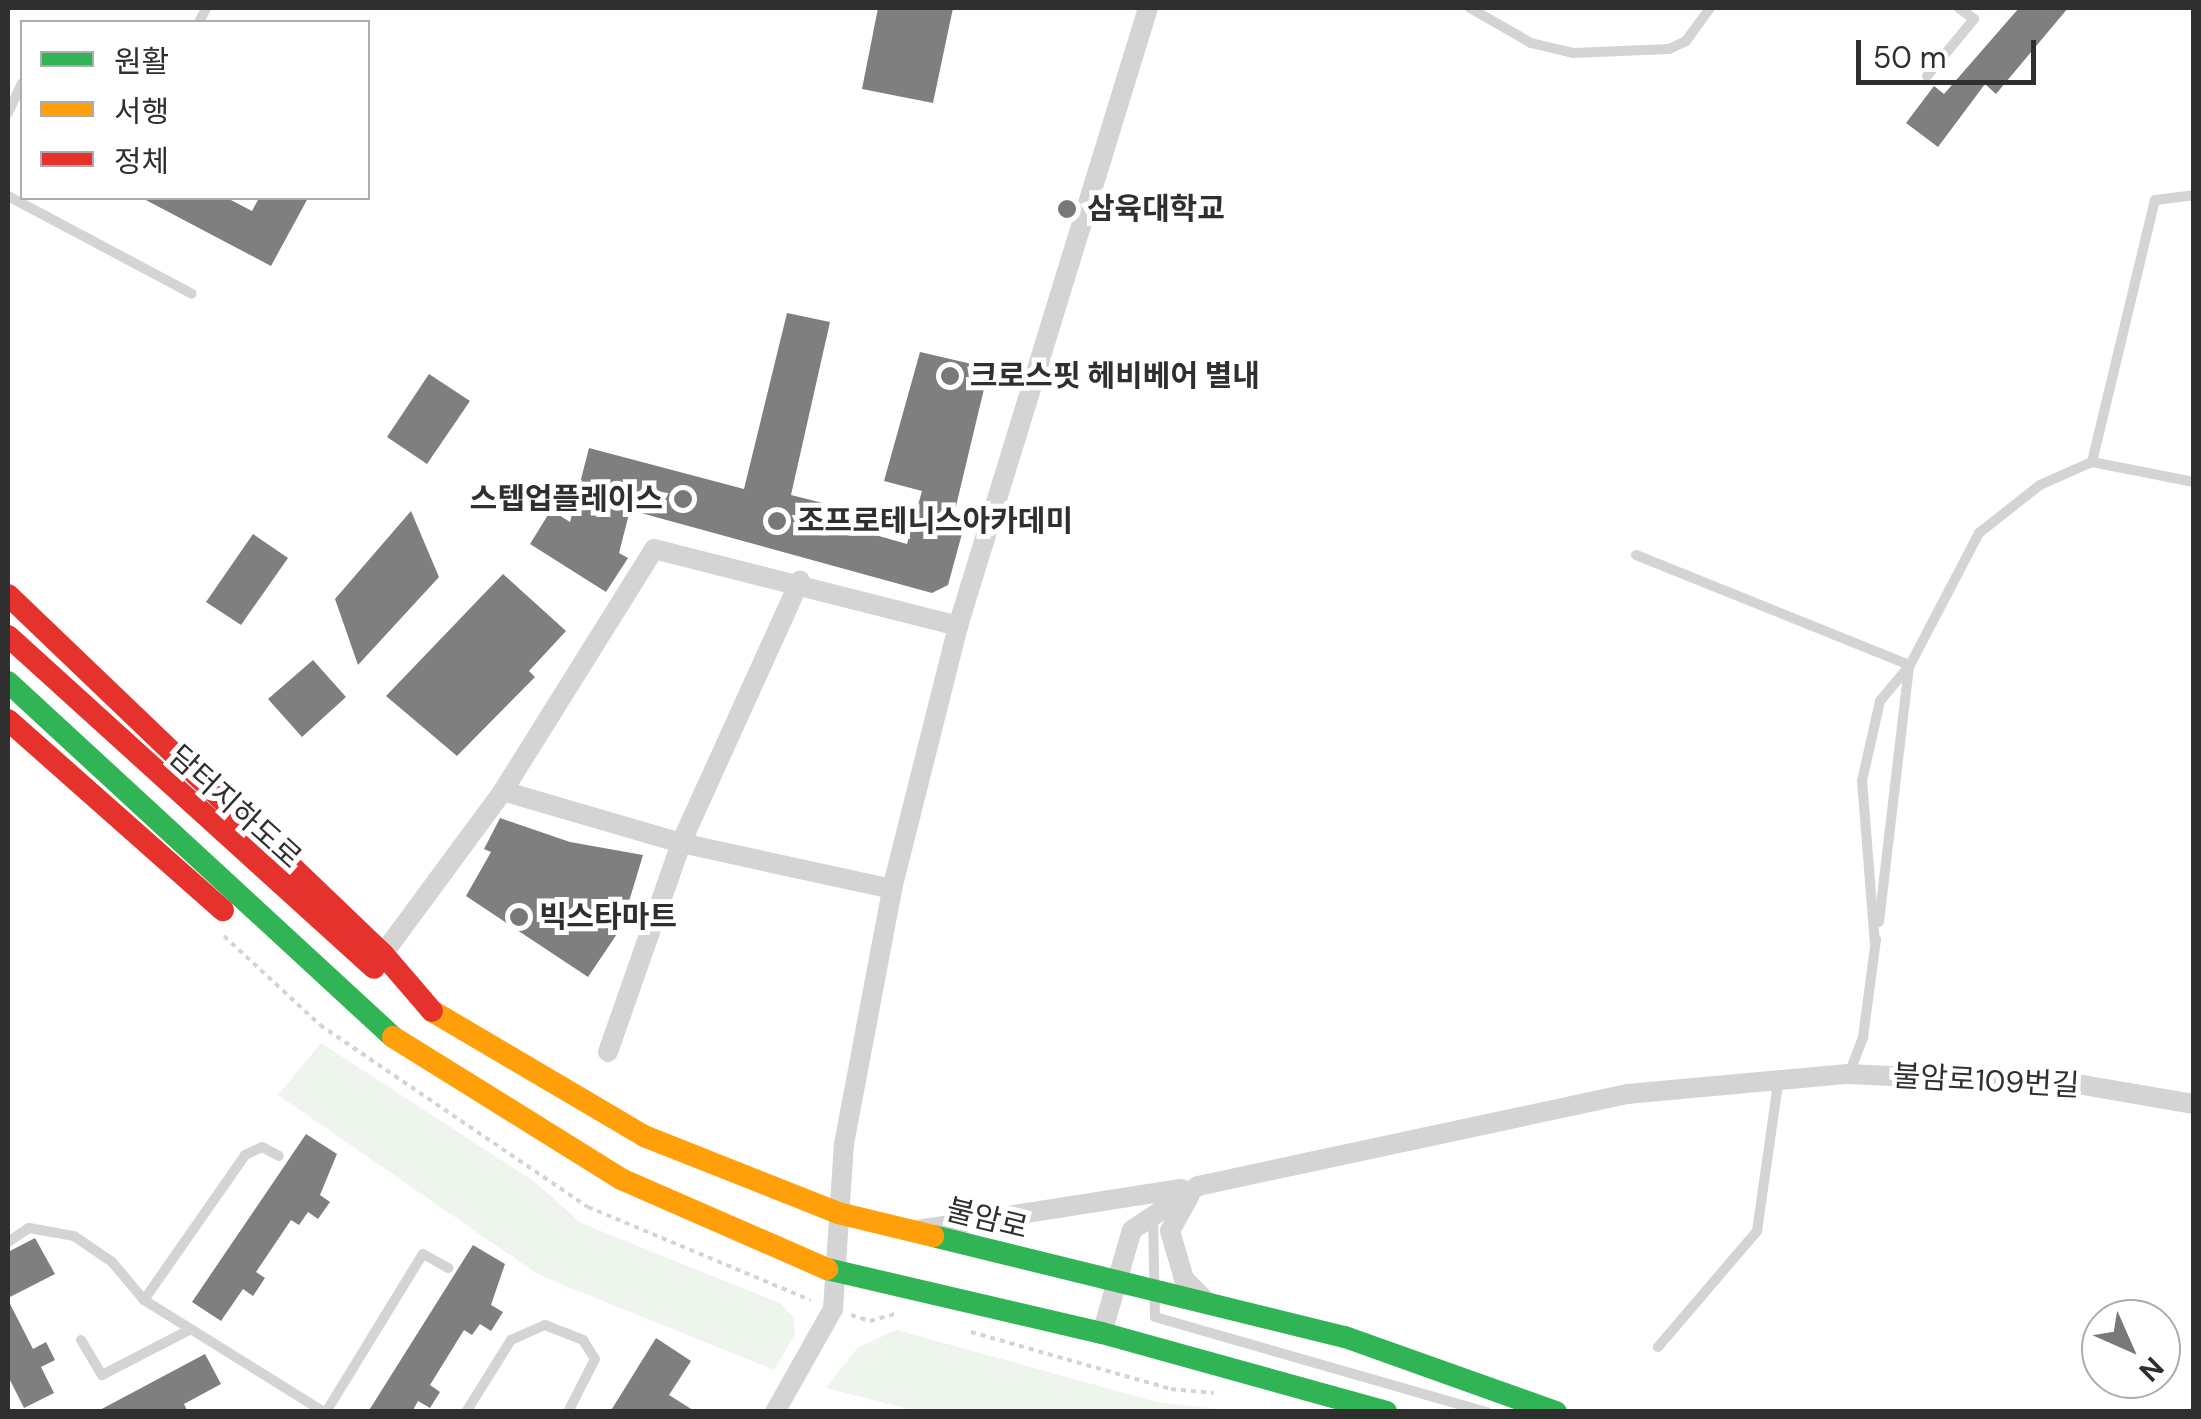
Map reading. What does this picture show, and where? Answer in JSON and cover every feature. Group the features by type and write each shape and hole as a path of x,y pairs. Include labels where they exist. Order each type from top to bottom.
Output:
{"street":[{"path":"775,1412 833,1309 844,1144 892,889 958,626 1148,8"},
{"path":"383,954 503,791 654,549 800,581 958,626"},
{"path":"608,1052 681,842 800,581"},
{"path":"8,595 383,954 432,1011"},
{"name":"담터지하도로","path":"8,636 352,952 432,1011"},
{"path":"8,682 393,1036"},
{"path":"8,720 222,910 393,1036 621,1179 834,1272 1102,1333 1386,1412"},
{"path":"503,791 681,842 892,889"},
{"name":"불암로","path":"432,1011 644,1136 838,1213 1346,1337 1556,1412"},
{"name":"불암로109번길","path":"911,1231 1198,1186 1627,1094 1778,1084 1848,1074 2083,1086 2194,1104"},
{"path":"1102,1333 1132,1230 1198,1186"},
{"path":"1198,1186 1180,1205 1170,1231 1184,1279 1210,1305"}],"lane":[{"path":"1470,8 1532,43 1573,53 1669,49 1686,40 1710,8"},
{"path":"1928,76 1974,19 1959,8"},
{"path":"8,113 20,88"},
{"path":"2092,462 2155,200 2194,195"},
{"path":"8,196 192,294"},
{"path":"1876,945 1862,781 1880,701 1910,665 1979,533 2040,485 2092,462 2194,482"},
{"path":"1636,555 1910,665"},
{"path":"1848,1074 1863,1037 1910,665"},
{"path":"1658,1347 1757,1230 1778,1084"},
{"path":"144,1300 245,1156 262,1147 279,1156"},
{"path":"1153,1214 1154,1317 1487,1412"},
{"path":"8,1242 29,1228 74,1236 112,1262 144,1300 325,1412 423,1254 448,1268"},
{"path":"466,1412 511,1340 545,1326 582,1340 595,1359 568,1412"},
{"path":"82,1340 102,1375 189,1330"}],"path":[{"path":"870,1321 902,1312"},
{"path":"956,1328 1171,1390 1215,1393"}],"shaded area":[{"path":"321,1043 535,1182 581,1223 780,1303 793,1317 795,1334 774,1370 539,1275 278,1095"},
{"path":"897,1330 1157,1402 1235,1411 920,1412 826,1388 858,1347"}],"building":[{"path":"878,8 953,8 933,103 862,89"},
{"path":"2019,8 2068,8 1996,94 1985,84 1938,147 1906,123 1934,86 1944,94"},
{"path":"146,200 231,200 252,211 258,200 307,200 271,266"},
{"path":"787,313 830,322 791,495 823,503 819,519 907,544 922,491 884,481 920,352 989,368 951,527 963,530 948,585 932,593 630,510 619,553 628,558 606,592 530,544 551,510 570,522 589,448 744,489"},
{"path":"429,374 470,401 427,464 387,437"},
{"path":"411,511 439,577 358,665 335,599"},
{"path":"253,534 288,558 241,625 206,602"},
{"path":"503,574 566,631 529,671 535,677 457,756 386,696"},
{"path":"313,660 346,697 302,737 268,699"},
{"path":"500,818 570,842 643,855 621,928 588,977 466,896 491,852 484,849"},
{"path":"306,1134 337,1154 320,1195 330,1202 318,1219 308,1212 299,1225 291,1220 256,1272 265,1278 253,1296 243,1289 221,1321 192,1302"},
{"path":"35,1238 55,1274 8,1298 8,1252"},
{"path":"473,1245 505,1264 491,1305 503,1312 491,1331 480,1324 472,1335 464,1330 430,1385 440,1392 430,1408 418,1401 412,1412 368,1412"},
{"path":"8,1300 33,1349 46,1342 55,1360 41,1367 54,1393 24,1408 8,1376"},
{"path":"656,1338 691,1361 669,1395 696,1412 610,1412"},
{"path":"205,1354 221,1384 184,1404 188,1412 96,1412"}],"traffic: fast":[{"path":"8,682 393,1037"},
{"path":"933,1236 1345,1337 1556,1412"},
{"path":"827,1269 1102,1333 1386,1412"}],"traffic: slow":[{"path":"432,1011 644,1136 838,1213 933,1236"},
{"path":"393,1037 621,1179 827,1269"}],"traffic: jam":[{"path":"8,595 383,954 432,1011"},
{"path":"8,636 374,968"},
{"path":"8,720 223,910"}],"place":[{"name":"삼육대학교","path":"1067,209"},
{"name":"크로스핏 헤비베어 별내","path":"950,376"},
{"name":"스텝업플레이스","path":"683,499"},
{"name":"조프로테니스아카데미","path":"777,521"},
{"name":"빅스타마트","path":"519,917"}]}
